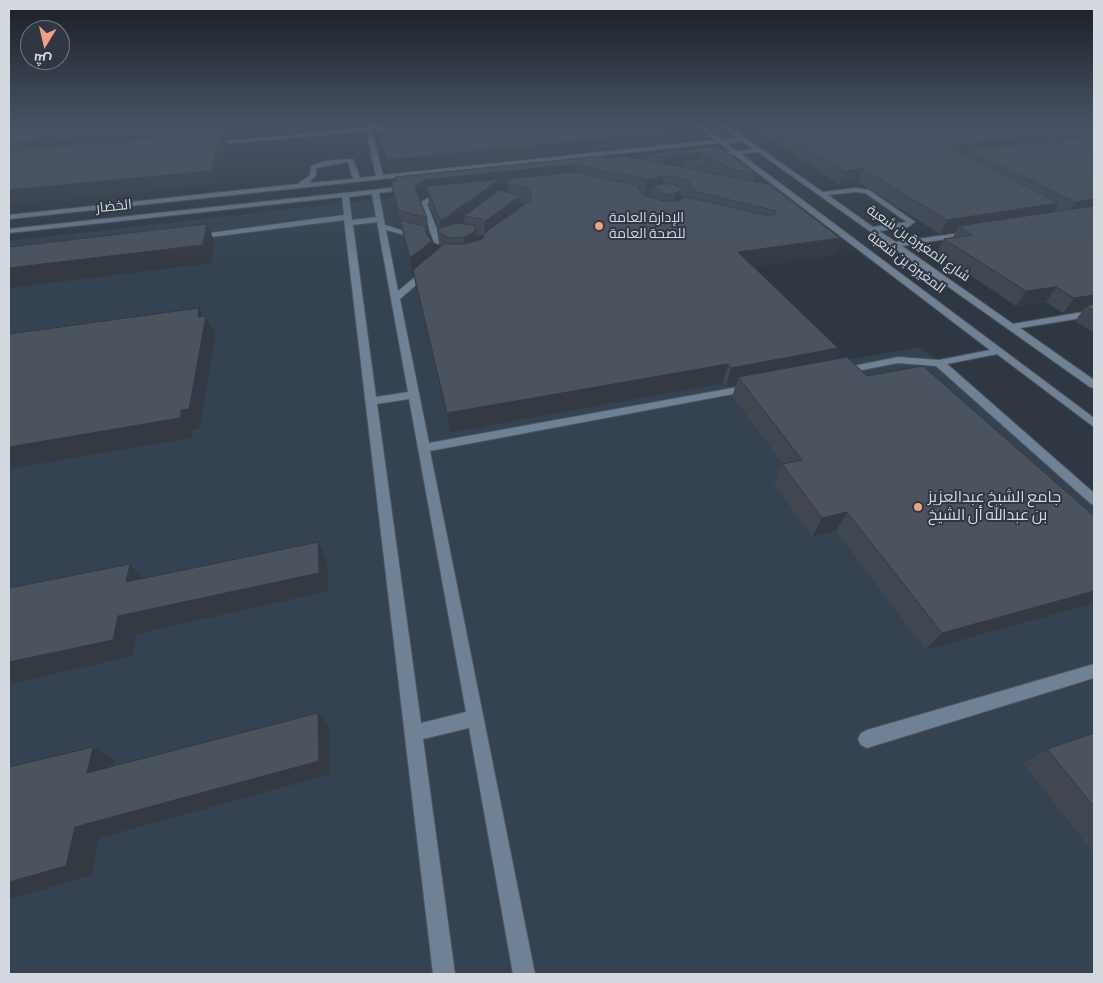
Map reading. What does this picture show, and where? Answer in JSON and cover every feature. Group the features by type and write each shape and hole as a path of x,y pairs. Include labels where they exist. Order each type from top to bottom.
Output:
{"street":[{"path":"300,186 313,176 313,172"},
{"path":"355,172 357,180"},
{"path":"375,172 381,223 524,974"},
{"name":"الخضار","path":"9,231 345,195 377,185 482,172"},
{"name":"المغيرة بن شعبة","path":"762,172 1094,423"},
{"name":"شارع المغيرة بن شعبة","path":"791,172 1094,384"},
{"name":"الخضار","path":"9,217 357,180 377,185 414,187"},
{"path":"823,194 855,190 867,191 911,222 908,225 872,229"},
{"path":"345,195 444,974"},
{"path":"441,240 423,204 430,199 459,196"},
{"path":"784,200 803,203"},
{"path":"183,237 348,218 381,223 441,240"},
{"path":"9,240 37,228"},
{"path":"895,244 979,232"},
{"path":"434,252 433,248 441,240"},
{"path":"395,298 436,264"},
{"path":"1012,327 1094,313"},
{"path":"830,373 898,360 939,363 999,351"},
{"path":"939,363 1094,500"},
{"path":"1081,375 1094,372"},
{"path":"424,448 763,386"},
{"path":"372,401 414,395"},
{"path":"867,739 1094,671"},
{"path":"414,734 475,718"}],"shaded area":[{"path":"394,197 451,432 920,347 1094,494 1094,974 9,974 9,241"}],"building":[{"path":"9,172 202,172 9,190"},
{"path":"445,172 501,172 425,180 415,187 427,218 398,210 391,181 397,180 395,177"},
{"path":"575,172 640,186 639,189 643,195 663,201 678,201 686,197 770,216 776,214 776,211 694,191 689,182 677,177 663,176 647,180 610,172 706,172 769,184 840,238 738,252 838,348 731,368 728,364 447,413 413,270 444,244 465,244 482,239 487,231 531,200 531,194 527,188 508,184 510,181 507,179"},
{"path":"868,172 996,172 1059,203 947,220"},
{"path":"1014,172 1094,172 1094,199 1075,202"},
{"path":"500,179 440,220 427,188 430,186"},
{"path":"674,184 681,189 675,194 665,194 651,186"},
{"path":"499,190 518,195 519,197 484,222 482,219 464,216"},
{"path":"1094,206 1094,295 1074,298 1056,287 1026,291 944,239 972,235 958,226"},
{"path":"400,220 427,227 425,232 432,241 410,258"},
{"path":"457,223 473,225 476,229 464,237 449,238 437,231 440,228"},
{"path":"207,224 203,245 9,268 9,247"},
{"path":"1094,304 1094,311 1086,306"},
{"path":"199,308 198,317 206,316 189,409 181,410 180,418 9,447 9,334"},
{"name":"جامع الشيخ عبدالعزيز بن عبدالله أل الشيخ","path":"847,357 867,376 923,366 1094,516 1094,591 942,633 847,512 822,518 782,464 802,460 738,377"},
{"path":"318,542 319,573 118,616 113,640 9,662 9,588 130,564 126,582"},
{"path":"318,713 319,761 75,827 66,866 9,882 9,767 93,747 87,773"},
{"path":"1094,733 1094,807 1047,749"}],"place":[{"name":"الإدارة العامة للصحة العامة","path":"599,226"},
{"name":"جامع الشيخ عبدالعزيز بن عبدالله أل الشيخ","path":"918,507"}]}
